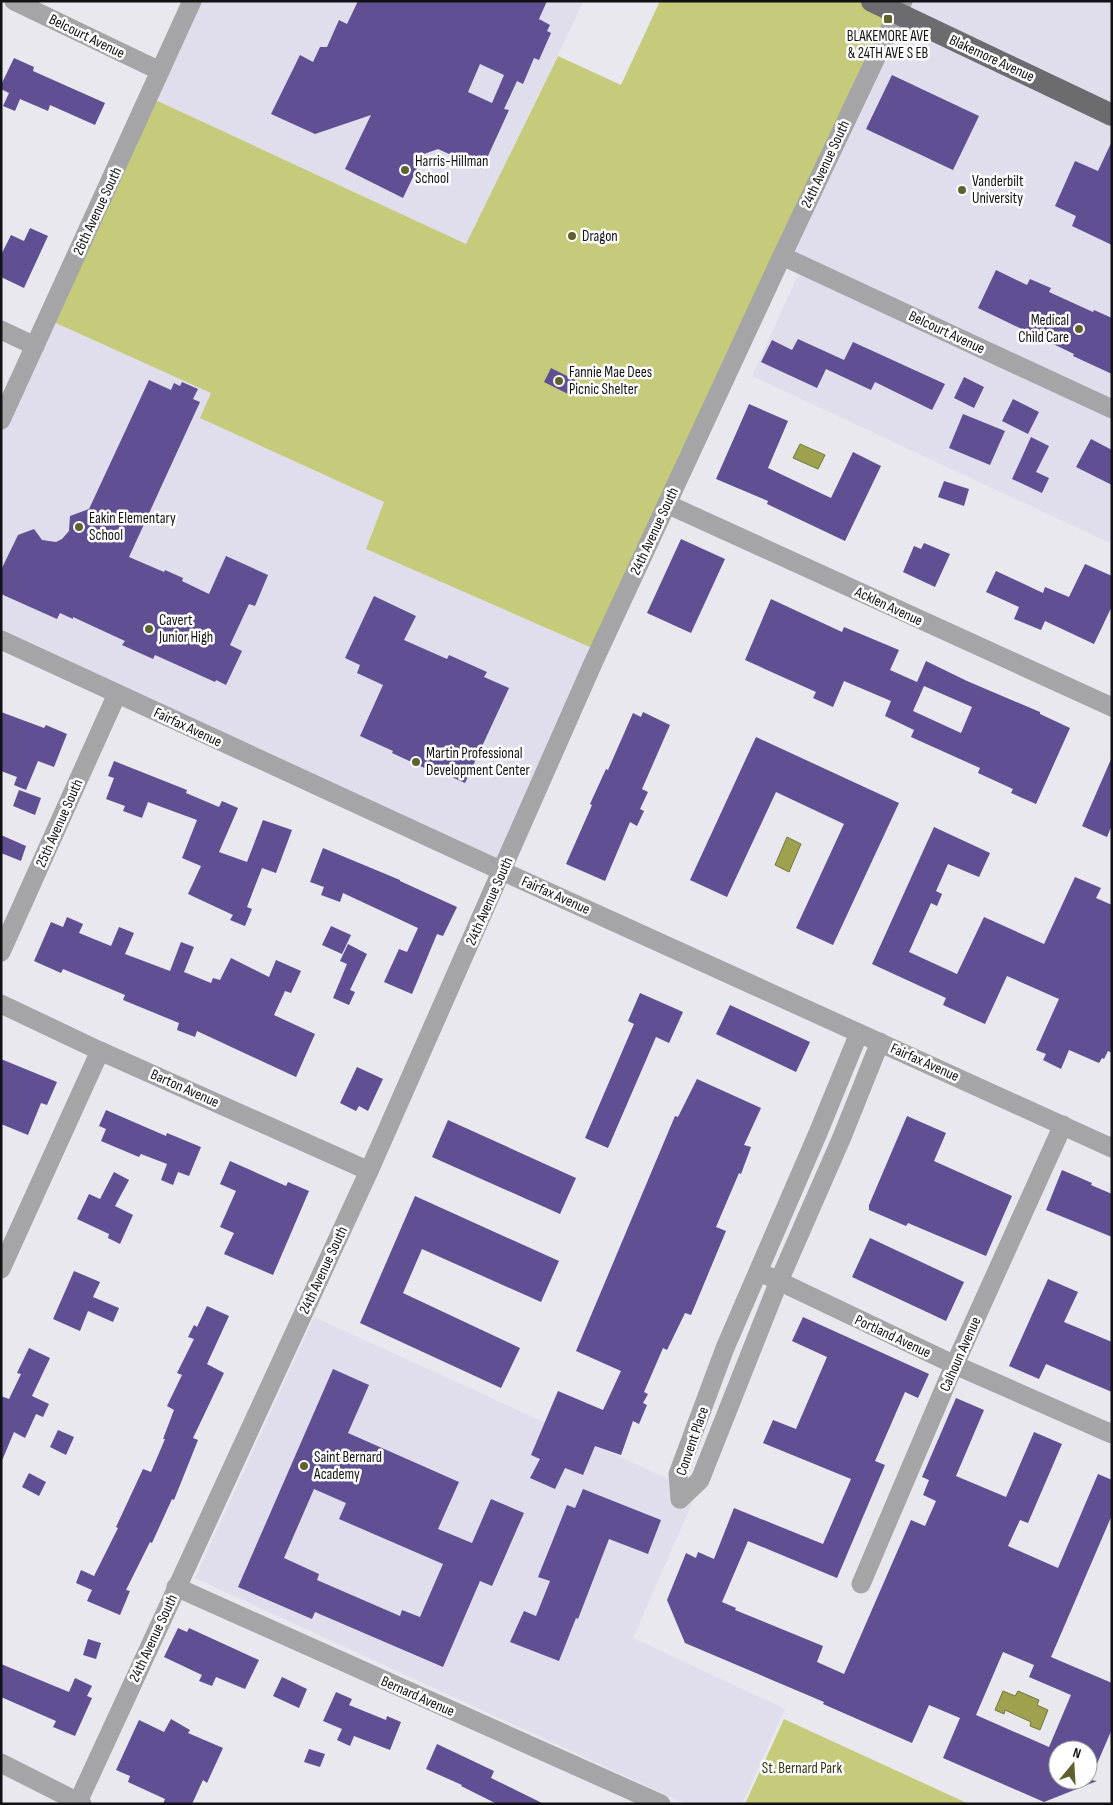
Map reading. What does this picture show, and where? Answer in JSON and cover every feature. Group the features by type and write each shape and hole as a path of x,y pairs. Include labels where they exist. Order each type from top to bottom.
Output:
{"main road":[{"name":"Blakemore Avenue","path":"872,1 900,7 1112,114"}],"street":[{"name":"Belcourt Avenue","path":"14,1 160,71"},
{"name":"26th Avenue South","path":"1,420 192,1"},
{"name":"24th Avenue South","path":"80,1803 176,1587 369,1171 594,661 900,7"},
{"name":"Belcourt Avenue","path":"782,256 1112,409"},
{"path":"1,330 35,346"},
{"name":"Acklen Avenue","path":"667,504 1112,707"},
{"name":"Fairfax Avenue","path":"1,640 502,871 1112,1148"},
{"name":"25th Avenue South","path":"1,952 117,694"},
{"name":"Barton Avenue","path":"1,1004 100,1051 369,1171"},
{"name":"Convent Place","path":"859,1033 725,1348 678,1474 680,1499 700,1480 779,1281 842,1137 880,1042"},
{"path":"1,1269 100,1051"},
{"name":"Calhoun Avenue","path":"861,1584 955,1365 1064,1125"},
{"name":"Portland Avenue","path":"758,1271 955,1365 1112,1434"},
{"name":"Bernard Avenue","path":"176,1587 660,1804"},
{"path":"1,1763 80,1803"}],"shaded area":[{"name":"Harris-Hillman School","path":"199,1 584,1 466,244 149,97"},
{"name":"Vanderbilt University","path":"872,1 1112,1 1112,544 752,376 802,266 782,256"},
{"path":"67,277 652,536 502,871 1,639 1,420"},
{"path":"800,444 825,455 818,469 793,458"},
{"path":"787,837 801,844 789,872 775,865"},
{"path":"314,1317 697,1492 633,1638 785,1709 742,1804 686,1804 195,1578"},
{"path":"1003,1691 1015,1696 1018,1691 1039,1700 1037,1705 1048,1710 1040,1730 1030,1726 1031,1722 1005,1710 1004,1714 995,1710"}],"green space":[{"path":"660,1 872,1 897,13 599,651 366,549 384,502 200,418 211,393 47,319 149,97 466,244 558,56 621,85"},
{"name":"St. Bernard Park","path":"784,1719 969,1804 745,1804"}],"building":[{"path":"358,1 547,1 539,19 550,25 547,31 551,33 539,60 534,58 523,84 517,81 504,109 509,110 482,169 438,149 424,154 403,198 345,169 371,115 315,134 271,114 300,55 313,62 320,47 327,47 339,20 347,24","holes":["480,64 504,75 492,103 468,92"]},
{"path":"14,58 34,67 33,71 105,103 95,125 50,105 48,111 20,99 15,111 3,106 9,93 1,89 1,85"},
{"path":"892,75 979,116 953,170 866,129"},
{"path":"1112,141 1112,245 1072,226 1076,216 1055,206 1075,161 1098,171"},
{"path":"30,228 48,236 24,288 1,277 1,255 11,235 24,241"},
{"path":"996,270 1027,285 1030,279 1051,288 1049,292 1093,312 1094,310 1112,318 1112,374 978,308"},
{"path":"798,339 844,360 853,342 945,384 932,410 875,382 871,390 826,369 817,388 761,362 772,340 792,350"},
{"name":"Fannie Mae Dees Picnic Shelter","path":"551,368 575,380 568,394 544,382"},
{"path":"964,377 984,387 974,408 954,398"},
{"path":"149,380 171,390 174,383 180,386 182,382 198,389 193,399 200,402 129,557 183,578 182,581 209,594 226,556 268,575 255,606 249,604 230,645 242,651 226,685 216,680 215,682 155,655 153,659 122,645 125,641 73,617 73,619 60,613 57,619 1,594 1,570 18,535 34,529 42,540 56,542 62,539 69,531 70,516 89,509"},
{"path":"1013,399 1039,412 1028,434 1002,421"},
{"path":"749,404 788,421 768,468 831,498 853,452 881,466 845,541 767,504 768,501 716,479"},
{"path":"963,414 1005,431 990,465 949,448"},
{"path":"1031,437 1049,446 1036,472 1049,478 1042,493 1012,479"},
{"path":"1091,439 1112,450 1112,485 1076,467"},
{"path":"944,481 969,489 964,506 938,497"},
{"path":"681,539 725,559 691,633 647,613"},
{"path":"924,543 950,554 935,587 903,572 914,546 921,549"},
{"path":"1085,564 1112,576 1112,606 1094,644 1045,621 1041,630 1014,619 1019,607 986,592 996,571 1043,593 1045,587 1069,597"},
{"path":"374,596 416,616 404,640 447,659 449,655 487,672 484,677 509,688 465,783 432,768 431,771 360,736 383,685 357,673 360,665 345,658"},
{"path":"771,599 842,632 844,627 899,650 890,670 917,682 926,661 967,681 1040,712 1040,714 1070,728 1036,804 1011,793 1013,789 978,773 980,768 911,737 914,730 885,716 891,701 844,681 833,707 813,698 816,692 745,660","holes":["924,686 972,707 961,733 913,711"]},
{"path":"1,712 44,728 46,725 67,734 54,767 38,761 26,790 14,785 17,777 1,771"},
{"path":"643,712 670,725 642,789 648,792 640,809 644,811 637,826 630,822 605,881 566,864 592,805 590,804 606,769 608,770 633,713 641,717"},
{"path":"756,737 899,803 833,945 796,928 844,824 776,792 727,897 690,880"},
{"path":"1112,757 1112,825 1107,837 1082,826"},
{"path":"114,761 187,790 186,793 219,807 222,801 238,808 219,852 247,862 263,820 292,830 276,873 262,868 247,907 252,909 245,926 230,920 233,915 188,894 201,866 182,858 197,820 148,802 142,818 123,811 125,806 106,799 114,778 108,776"},
{"path":"19,790 41,798 35,815 13,806"},
{"path":"934,827 990,853 979,877 948,864 936,891 942,894 937,906 931,903 909,952 957,974 984,917 1044,944 1075,877 1101,888 1096,898 1112,905 1112,1053 1108,1051 1104,1059 1102,1058 1099,1063 1069,1050 1061,1069 1043,1060 1046,1054 1036,1050 1059,999 1007,976 985,1024 943,1005 946,998 872,964"},
{"path":"1,835 26,846 21,861 1,853"},
{"path":"323,848 400,880 457,907 443,936 437,934 412,994 384,982 399,949 407,952 418,928 343,893 340,902 321,895 324,887 310,882"},
{"path":"67,917 83,924 79,933 111,946 119,927 134,933 125,954 170,971 181,942 194,947 184,972 211,983 213,978 220,980 231,958 269,977 276,960 301,971 291,993 285,991 274,1015 315,1034 296,1077 197,1031 195,1037 177,1030 179,1023 123,1000 125,995 63,969 61,973 34,961 51,922 63,927"},
{"path":"331,926 351,935 342,954 322,945"},
{"path":"348,944 367,954 350,990 355,992 349,1005 333,998 347,964 340,961"},
{"path":"640,993 683,1012 669,1043 656,1037 608,1148 585,1138 634,1024 628,1021"},
{"path":"730,1005 810,1042 796,1072 716,1034"},
{"path":"1,1059 57,1082 47,1105 41,1103 28,1135 1,1124"},
{"path":"357,1067 383,1079 368,1111 359,1106 356,1111 340,1103"},
{"path":"697,1079 761,1108 744,1145 751,1147 741,1174 739,1173 716,1227 726,1231 691,1315 685,1313 667,1350 663,1348 644,1392 648,1394 643,1403 647,1405 639,1424 633,1421 621,1455 595,1446 583,1475 565,1468 555,1489 530,1478 540,1459 531,1455 558,1391 603,1410 621,1371 576,1351 675,1116 678,1117"},
{"path":"106,1110 166,1136 167,1133 201,1147 189,1176 178,1172 173,1185 161,1180 167,1164 141,1154 139,1157 101,1141 106,1129 99,1126"},
{"path":"907,1116 946,1133 934,1161 1012,1196 986,1256 908,1223 906,1226 869,1210 869,1205"},
{"path":"448,1120 576,1178 560,1214 432,1157"},
{"path":"230,1161 286,1186 288,1182 309,1191 273,1275 224,1254 234,1233 220,1227 236,1191 220,1184"},
{"path":"1062,1170 1112,1194 1112,1237 1046,1210"},
{"path":"114,1172 129,1180 115,1206 133,1215 120,1244 108,1238 109,1234 77,1219 89,1194 100,1199"},
{"path":"415,1196 559,1261 541,1302 422,1249 403,1293 520,1348 501,1388 360,1323"},
{"path":"870,1238 964,1282 946,1321 852,1277"},
{"path":"74,1271 100,1282 93,1297 119,1308 113,1322 88,1311 80,1331 53,1319"},
{"path":"1048,1279 1078,1292 1064,1322 1112,1342 1112,1392 1046,1364 1039,1379 1009,1366"},
{"path":"207,1306 229,1316 207,1364 224,1373 193,1438 198,1440 174,1500 172,1499 152,1543 150,1542 126,1590 130,1591 120,1615 87,1601 92,1590 76,1583 81,1570 94,1576 118,1528 116,1527 143,1469 151,1472 165,1439 163,1439 174,1410 167,1406 182,1375 177,1373 194,1339 188,1337 194,1325 197,1327"},
{"path":"803,1317 929,1374 918,1398 905,1392 875,1461 885,1465 837,1578 748,1541 722,1602 736,1608 735,1610 823,1646 817,1662 844,1674 911,1520 925,1526 936,1501 923,1495 929,1480 922,1477 956,1398 984,1410 956,1476 1006,1497 1034,1432 1062,1444 1028,1523 1020,1520 1008,1546 1058,1568 1098,1474 1112,1480 1112,1515 1051,1657 1112,1683 1112,1729 1098,1761 1098,1740 1052,1740 1071,1695 1029,1677 1034,1665 1003,1652 976,1715 1048,1747 1048,1790 1074,1790 1044,1802 943,1758 960,1718 929,1705 912,1743 823,1704 824,1702 685,1643 667,1600 686,1553 696,1558 698,1552 714,1559 734,1508 823,1544 851,1479 763,1443 773,1420 796,1429 827,1357 792,1341"},
{"path":"29,1348 50,1358 32,1396 49,1404 43,1417 36,1414 25,1438 14,1432 1,1463 1,1396 9,1399 21,1374 17,1373"},
{"path":"333,1369 369,1385 348,1433 459,1482 438,1529 472,1543 491,1499 524,1513 492,1586 480,1581 443,1667 315,1612 312,1619 238,1587","holes":["314,1489 346,1503 339,1519 443,1564 420,1617 402,1610 400,1616 317,1580 319,1574 284,1558"]},
{"path":"58,1430 74,1437 66,1455 50,1447"},
{"path":"29,1473 46,1482 39,1496 22,1487"},
{"path":"583,1489 661,1520 648,1554 609,1539 578,1619 576,1618 559,1661 510,1642 524,1611 536,1616 550,1581 538,1577 567,1505 575,1508"},
{"path":"178,1628 187,1632 189,1628 259,1660 245,1689 216,1677 212,1686 199,1681 202,1675 164,1657"},
{"path":"88,1639 101,1643 96,1659 83,1655"},
{"path":"1,1664 69,1692 75,1678 92,1686 87,1696 92,1698 75,1736 53,1727 56,1721 1,1697"},
{"path":"282,1677 307,1689 299,1708 273,1696"},
{"path":"336,1692 352,1699 349,1705 386,1720 387,1716 401,1722 390,1750 354,1736 350,1746 337,1740 342,1729 323,1721"},
{"path":"171,1719 190,1730 188,1733 223,1748 207,1783 203,1780 192,1804 163,1804 165,1799 128,1782 130,1776 116,1770 139,1720 164,1732"},
{"path":"437,1744 494,1771 491,1778 544,1804 497,1804 462,1785 426,1769"},
{"path":"309,1749 325,1754 320,1767 304,1762"}],"place":[{"name":"BLAKEMORE AVE & 24TH AVE S EB","path":"888,19"},
{"name":"Harris-Hillman School","path":"405,170"},
{"name":"Vanderbilt University","path":"962,190"},
{"name":"Dragon","path":"572,236"},
{"name":"Medical Child Care","path":"1079,329"},
{"name":"Fannie Mae Dees Picnic Shelter","path":"559,381"},
{"name":"Eakin Elementary School","path":"79,527"},
{"name":"Cavert Junior High","path":"149,629"},
{"name":"Martin Professional Development Center","path":"416,762"},
{"name":"Saint Bernard Academy","path":"304,1466"}]}
